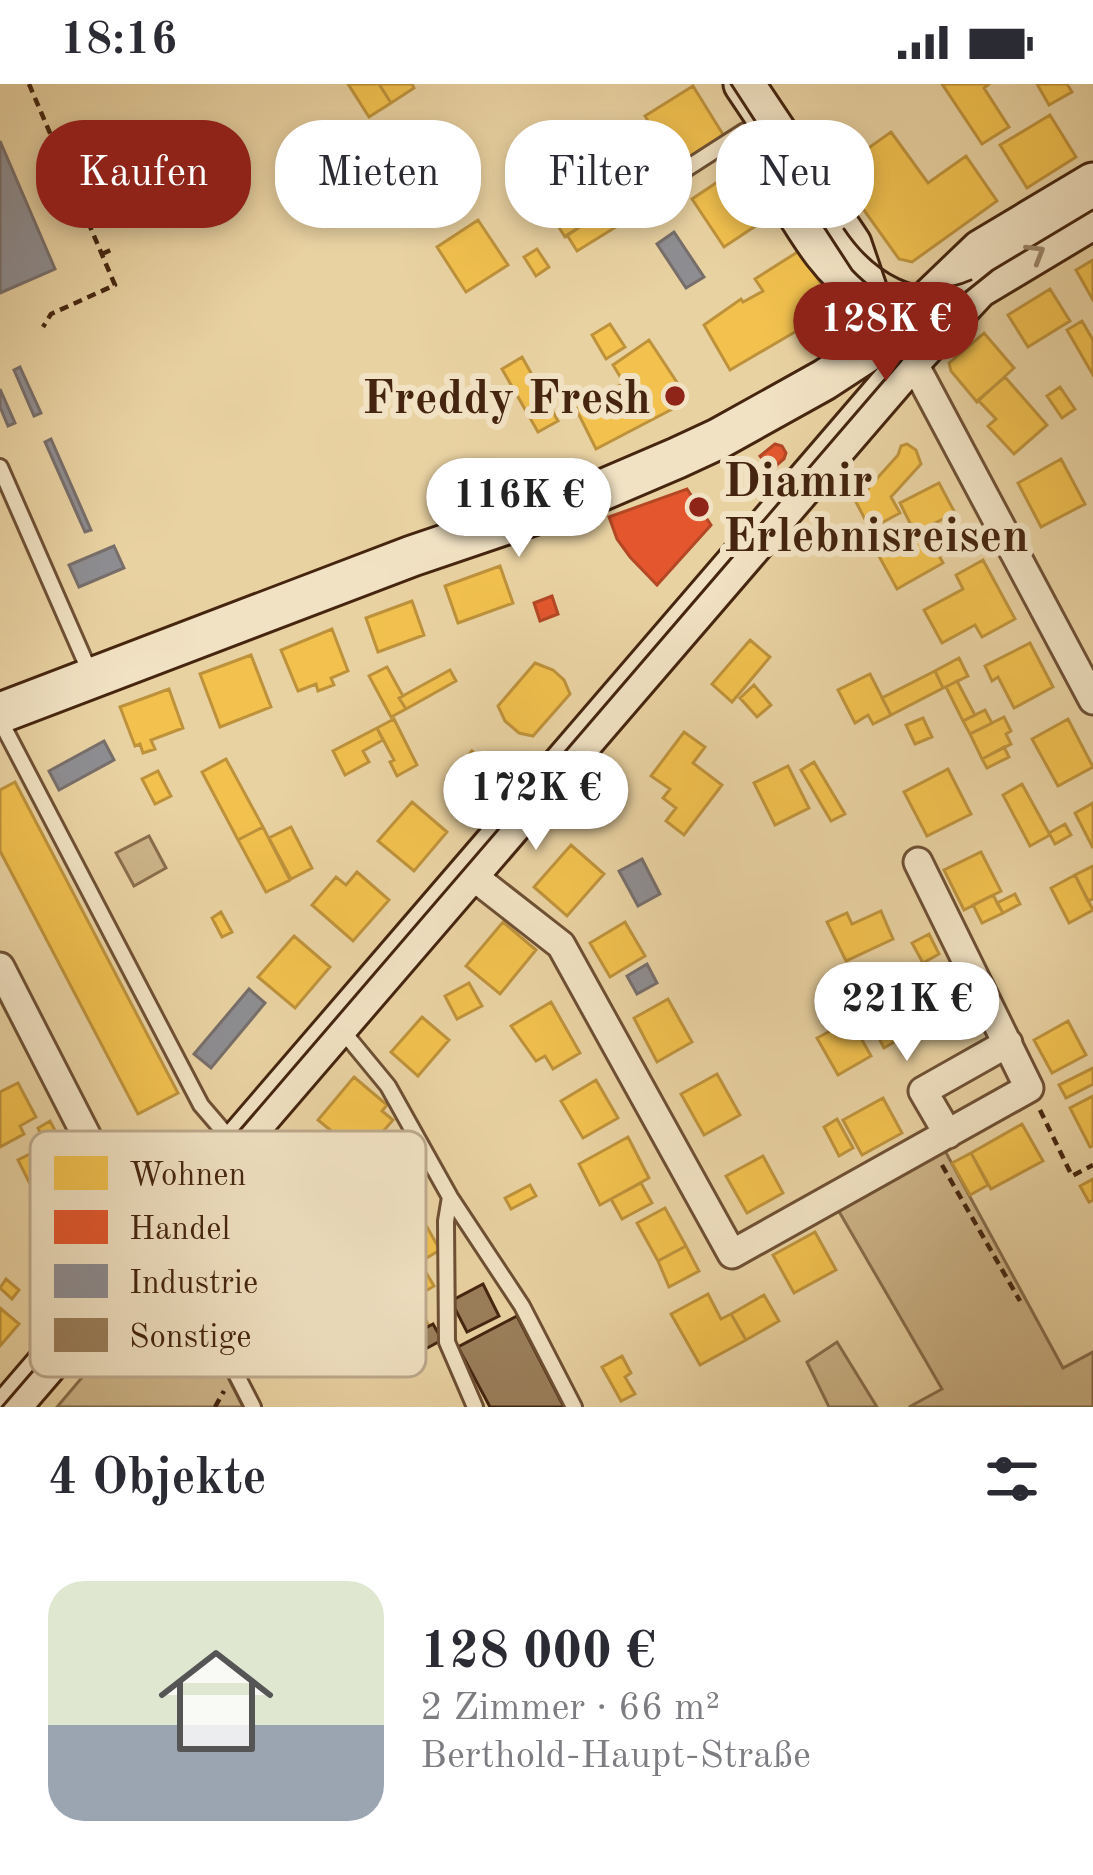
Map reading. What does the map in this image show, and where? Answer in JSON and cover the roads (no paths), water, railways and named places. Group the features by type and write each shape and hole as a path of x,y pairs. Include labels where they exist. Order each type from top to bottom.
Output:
{"street":[{"path":"715,84 738,120"},
{"path":"744,84 851,244 868,294 904,346 1093,700"},
{"path":"247,1131 469,873 981,250 1093,183"},
{"path":"0,717 412,556 604,490 718,439 824,380 904,346 979,287 1093,219"},
{"path":"808,228 842,276 868,294"},
{"path":"469,873 561,946 732,1254 1030,1088 918,862"},
{"path":"0,967 91,1131"},
{"path":"939,1139 923,1091 1008,1043"},
{"path":"10,1407 36,1377"}],"lane":[{"path":"1,471 92,678"},
{"path":"0,717 201,1105 224,1131"},
{"path":"338,1025 388,1086 413,1131"},
{"path":"426,1154 522,1306 574,1407"},
{"path":"450,1197 447,1342 475,1407"},
{"path":"238,1377 253,1407"}],"tram line":[{"path":"731,84 852,270 900,302 928,307 957,304"},
{"path":"239,1131 948,306 993,270 1093,210"},
{"path":"844,229 868,258 899,279 934,288 971,280"},
{"path":"2,1407 30,1374"}],"place":[{"name":"Freddy Fresh","path":"675,396"},
{"name":"Diamir Erlebnisreisen","path":"699,507"}]}
